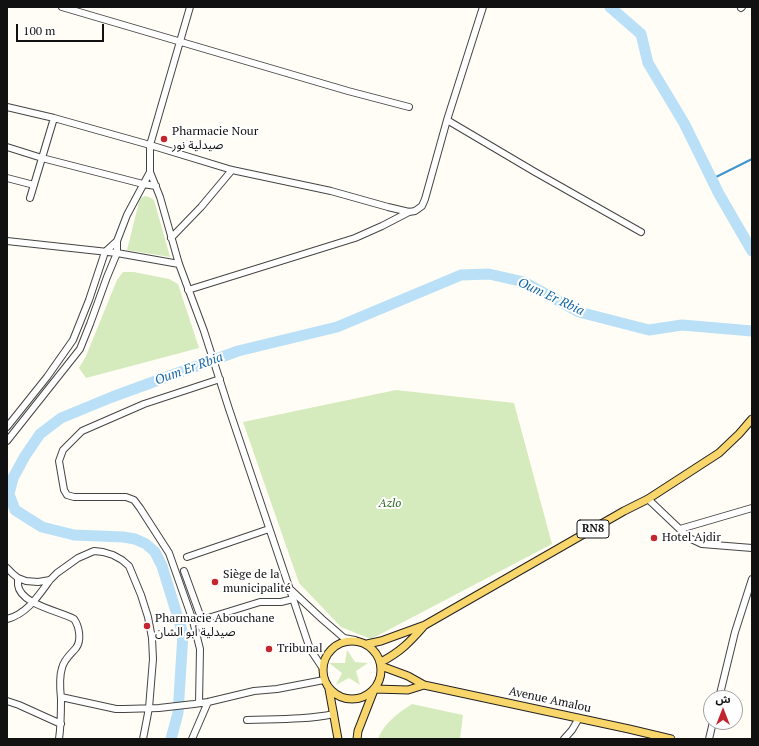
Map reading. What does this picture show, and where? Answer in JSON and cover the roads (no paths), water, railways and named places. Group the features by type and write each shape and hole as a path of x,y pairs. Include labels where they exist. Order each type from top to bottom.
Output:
{"main road":[{"name":"RN8","path":"367,644 381,641 425,626 624,511 648,499 719,453 752,419"},
{"name":"RN8","path":"381,664 392,657 425,626"},
{"path":"338,739 329,689 322,674 322,667 330,650 337,644 355,640 367,644 373,649 378,655 381,664 381,676 374,689 358,731 357,739"},
{"path":"381,664 424,685"},
{"path":"329,689 343,698 351,699 360,698 367,695 374,689 408,690 424,685"},
{"name":"Avenue Amalou","path":"424,685 671,739"}],"street":[{"path":"190,7 150,145 150,172 160,197 179,264 219,376 310,649 322,667"},
{"path":"188,290 355,238 422,206 447,120 483,7"},
{"path":"62,8 348,91 409,106"},
{"path":"7,107 54,118 232,170 331,191 409,212"},
{"path":"30,198 54,118"},
{"path":"447,120 641,232"},
{"path":"7,147 42,158 156,186"},
{"path":"171,238 201,207 232,170"},
{"path":"7,440 80,349 117,253 118,241 127,215 150,172"},
{"path":"7,178 34,185"},
{"path":"7,241 117,253 179,264"},
{"path":"7,427 47,377 73,340 89,300 105,252 118,241"},
{"path":"197,704 200,649 193,622 169,553 134,500 126,497 74,497 67,495 64,490 59,461 62,450 82,431 144,404 219,376"},
{"path":"648,499 689,538 702,544 752,548"},
{"path":"680,529 752,508"},
{"path":"187,557 269,529"},
{"path":"7,619 20,614 33,602 57,573 78,558 94,551 113,555 129,566 141,595 148,617 152,638 153,659 149,708 143,739"},
{"path":"7,568 18,578 26,581 38,582 50,580"},
{"path":"184,571 200,615 203,618 208,618 260,602 276,602 293,599"},
{"path":"18,578 18,585 24,597 72,618 75,620 78,628 78,646 66,659 62,667 60,688 61,724 59,739"},
{"path":"721,690 735,632 752,579"},
{"path":"290,589 344,638 355,640"},
{"path":"61,697 116,709 159,708 197,704 254,691 324,680"},
{"path":"7,701 61,724"},
{"path":"192,739 208,702"},
{"path":"247,720 285,719 334,714"},
{"path":"564,739 572,730 579,718"}],"waterway":[{"name":"Oum Er Rbia","path":"610,7 641,34 648,63 684,123 719,194 752,251"},
{"path":"712,179 752,159"},
{"name":"Oum Er Rbia","path":"171,739 178,713 183,634 162,566 155,552 146,544 135,539 123,537 74,535 42,527 15,510 9,494 13,478 25,456 40,434 61,418 112,397 238,351 337,327 461,275 489,274 524,282 579,312 649,330 682,325 752,331"}],"place":[{"name":"Pharmacie Nour صيدلية نور","path":"164,139"},
{"name":"Hotel Ajdir","path":"654,538"},
{"name":"Siège de la municipalité","path":"215,582"},
{"name":"Pharmacie Abouchane صيدلية أبو الشان","path":"147,626"},
{"name":"Tribunal","path":"269,649"}],"park label":[{"name":"Azlo","path":"390,504"}]}
